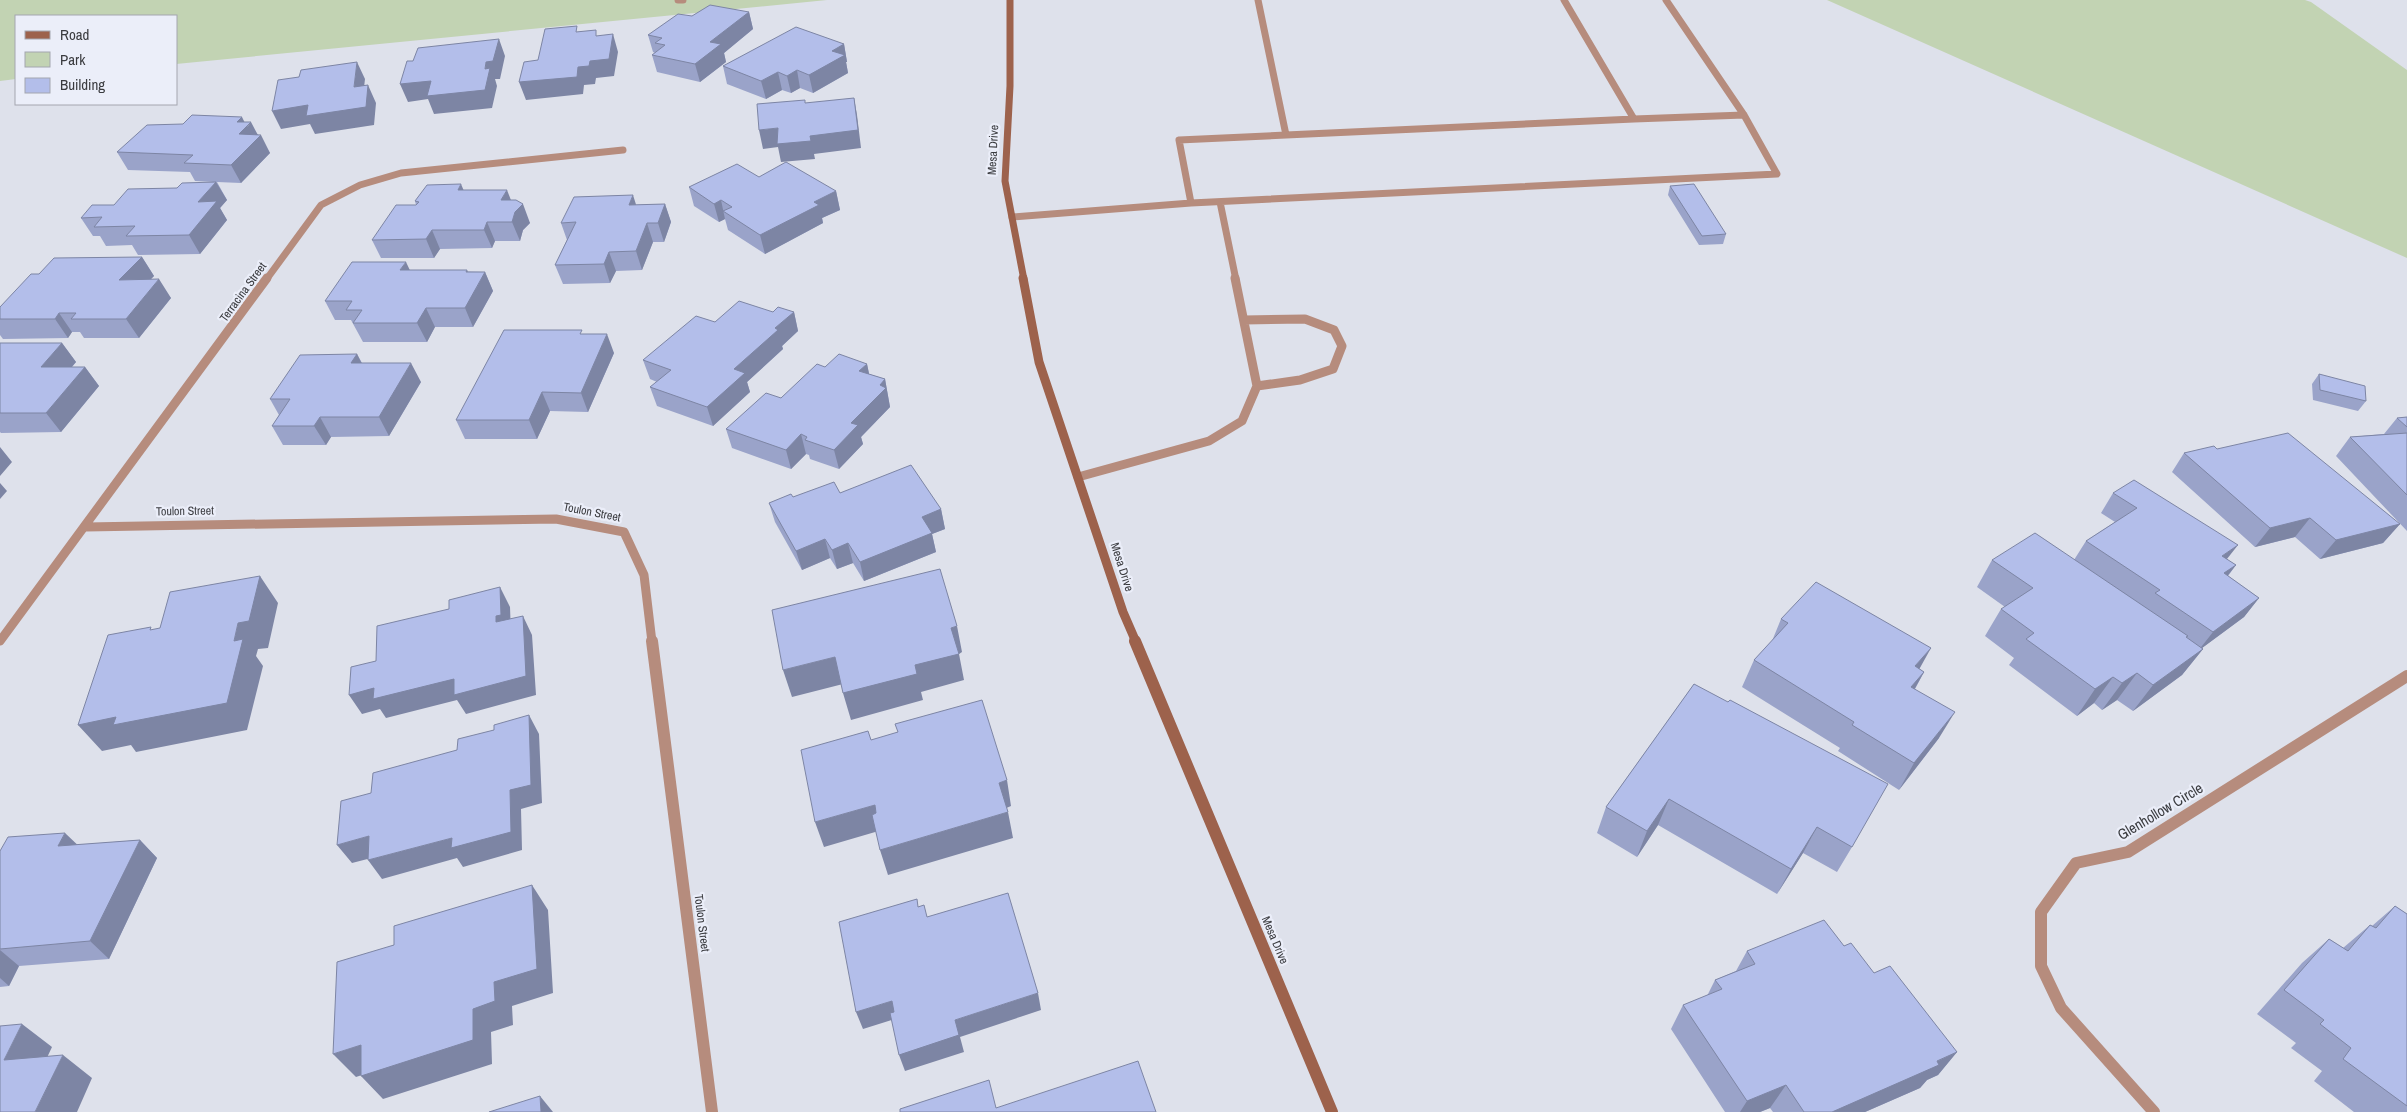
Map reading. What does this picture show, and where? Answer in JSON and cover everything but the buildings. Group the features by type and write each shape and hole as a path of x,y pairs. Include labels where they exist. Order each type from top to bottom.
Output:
{"main road":[{"name":"Mesa Drive","path":"1010,0 1010,86 1005,181 1039,362 1123,612 1332,1112"}],"street":[{"path":"678,0 683,0"},
{"path":"1258,0 1286,135"},
{"path":"1564,0 1634,119"},
{"path":"1012,216 1191,203 1777,174 1744,115 1666,0"},
{"path":"1191,203 1179,140 1744,115"},
{"name":"Terracina Street","path":"0,641 322,205 360,185 401,173 623,150"},
{"path":"1078,477 1209,441 1242,421 1258,386 1220,202"},
{"path":"1244,320 1305,319 1334,330 1342,346 1333,369 1300,380 1258,386"},
{"name":"Toulon Street","path":"86,527 556,519 624,532 644,575 712,1112"},
{"name":"Glenhollow Circle","path":"2154,1112 2061,1008 2041,966 2041,912 2076,863 2128,852 2407,676"}],"green space":[{"path":"0,0 827,0 178,64 178,15 15,15 15,79 0,81"},
{"path":"1827,0 2305,0 2311,2 2407,70 2407,258"}]}
